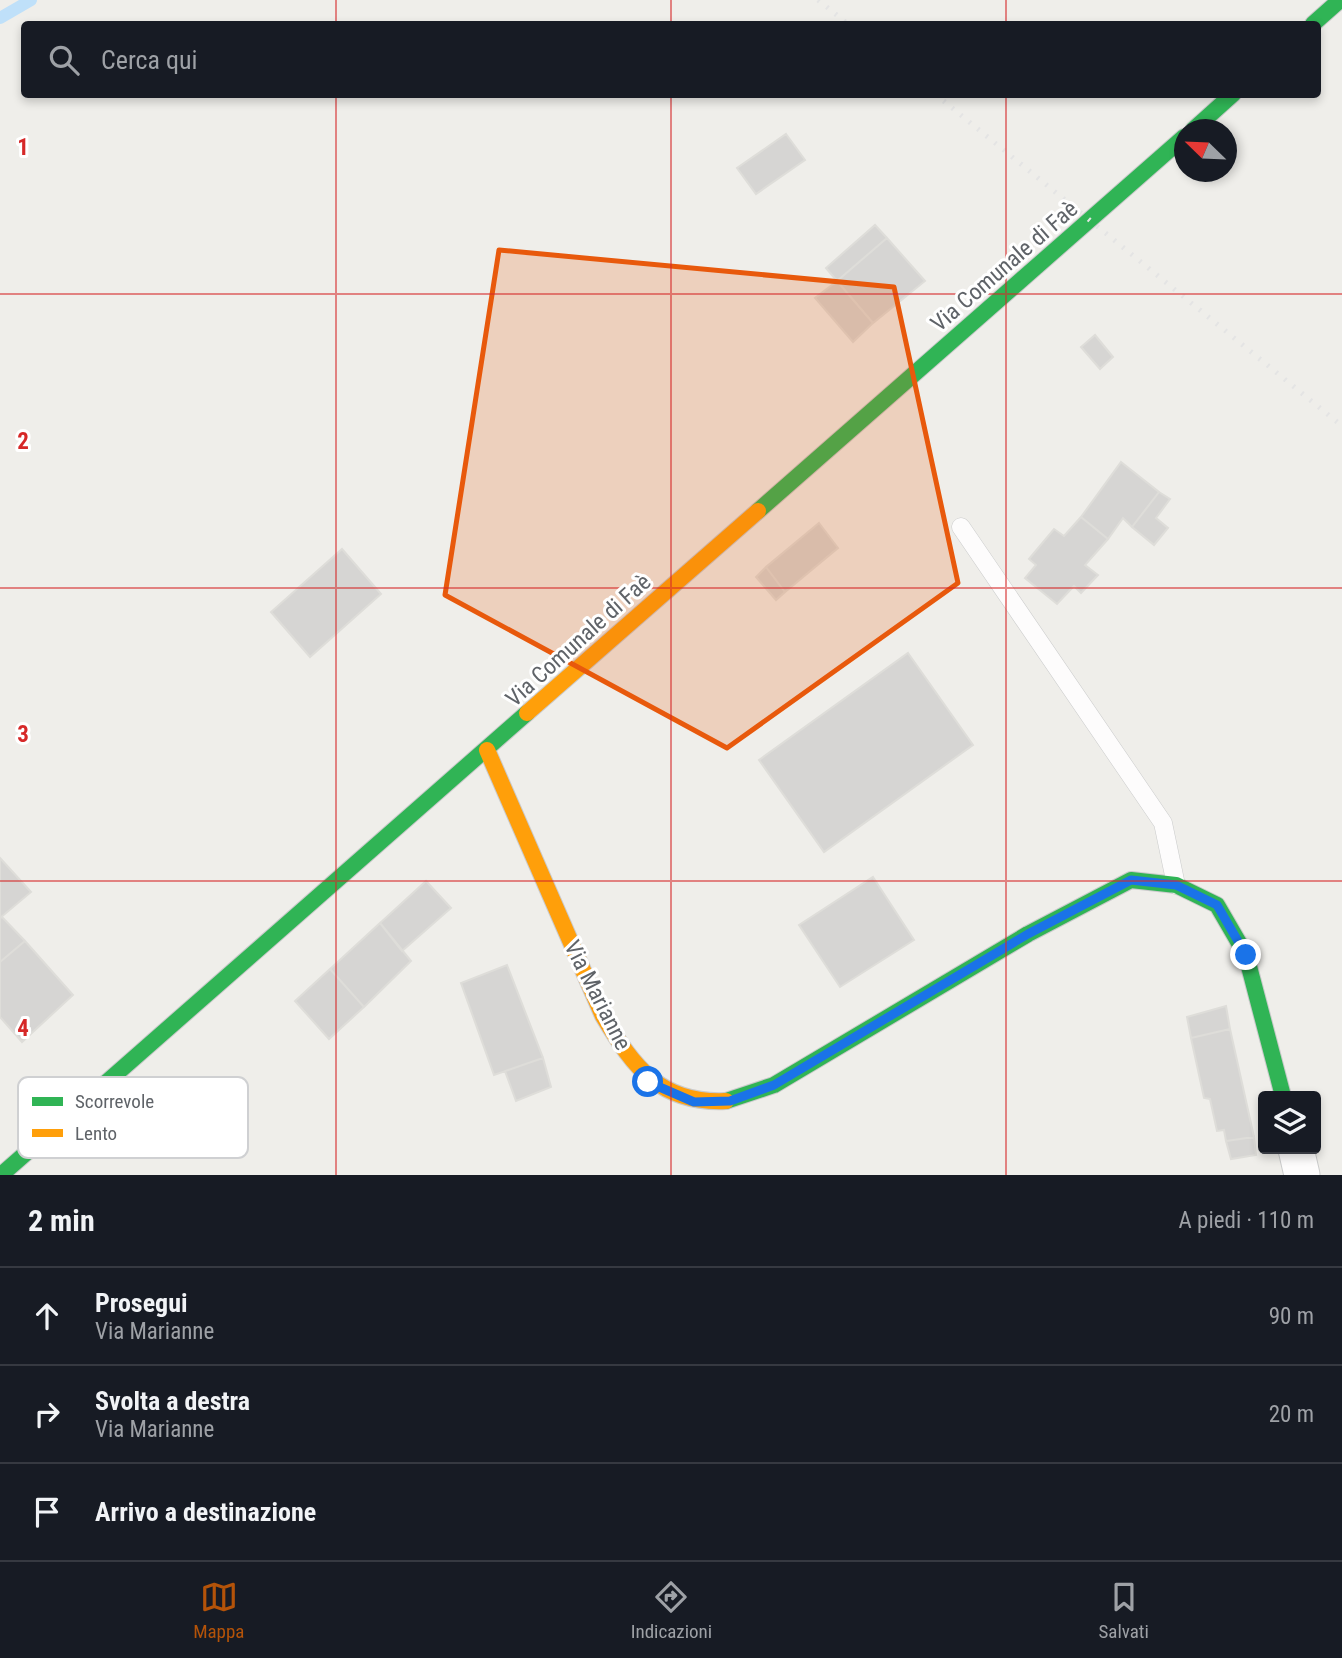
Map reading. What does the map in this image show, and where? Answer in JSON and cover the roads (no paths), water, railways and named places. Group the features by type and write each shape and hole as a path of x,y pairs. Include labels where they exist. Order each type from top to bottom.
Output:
{"street":[{"path":"1316,21 1340,0"},
{"path":"1206,119 1229,98"},
{"name":"Via Comunale di Faè","path":"113,1077 1174,147"},
{"name":"Via Marianne","path":"487,751 603,1016 621,1047 648,1082 694,1102 730,1101 774,1085 1028,934 1131,880 1176,885 1217,905 1246,955 1282,1091"},
{"path":"1297,1154 1302,1175"},
{"name":"Via Comunale di Faè","path":"1,1175 20,1158"}],"lane":[{"path":"961,527 1163,823 1176,885"}],"waterway":[{"path":"0,18 31,0"}],"railway":[{"path":"818,0 844,21"},
{"path":"940,98 1342,426"}]}
